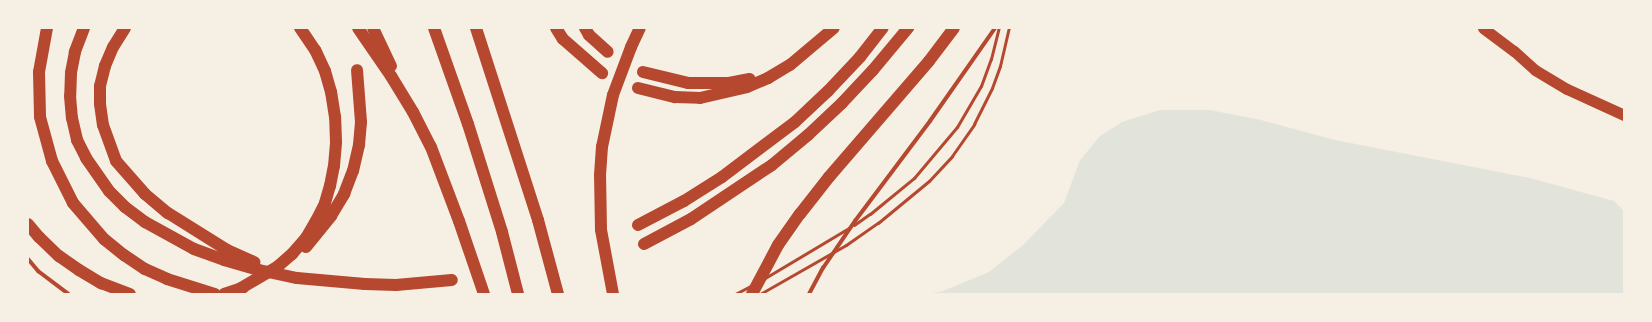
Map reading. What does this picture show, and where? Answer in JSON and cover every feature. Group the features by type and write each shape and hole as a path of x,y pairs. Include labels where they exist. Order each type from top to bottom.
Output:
{"highway":[{"path":"47,28 39,72 40,116 52,161 73,203 104,239 144,269 167,279 215,294"},
{"path":"84,28 75,52 71,73 70,96 72,118 77,140 86,158 109,191 125,207 145,222 194,249 259,270 297,278 396,285 452,280"},
{"path":"125,28 113,47 105,66 100,86 100,104 103,125 116,161 145,194 194,231 227,250 261,265 297,278"},
{"path":"230,293 277,267 292,254 306,238 316,221 330,186 334,166 336,142 335,116 331,92 325,70 315,50 300,28"},
{"path":"358,28 413,112"},
{"path":"373,28 445,182 484,294"},
{"path":"434,28 468,124 499,225 518,294"},
{"path":"476,28 538,220 558,294"},
{"path":"556,28 563,40 602,73"},
{"path":"585,28 589,35 608,52"},
{"path":"613,294 602,230 600,175 602,147 613,95 631,47 640,28"},
{"path":"638,88 675,97 700,98 724,94 768,78 810,50 834,28"},
{"path":"638,225 684,201 722,177 795,122 844,74 883,28"},
{"path":"644,244 691,219 733,193 772,165 802,140 863,81 908,28"},
{"path":"752,294 778,245 800,214 829,177 929,61 954,28"},
{"path":"1483,28 1514,51 1535,70 1566,89 1624,115"},
{"path":"643,72 688,83 729,83 769,72 810,50"},
{"path":"230,293 260,282 283,268 301,253 318,234 344,194 353,171 359,145 361,115 358,70"},
{"path":"28,224 59,256 79,270 101,283 130,294"}],"street":[{"path":"808,294 823,268 855,221 930,121 995,28"},
{"path":"28,259 38,271 68,294"}],"lane":[{"path":"735,294 784,268 870,214 914,178 957,127 970,106 981,86 991,59 999,28"},
{"path":"760,294 846,245 890,214 929,181 952,156 974,124 997,73 1008,40 1009,28"}],"shaded area":[{"path":"1160,110 1210,110 1261,120 1335,140 1530,178 1614,201 1624,211 1624,294 927,294 943,291 989,272 1023,245 1064,203 1080,160 1100,136 1122,122"}]}
